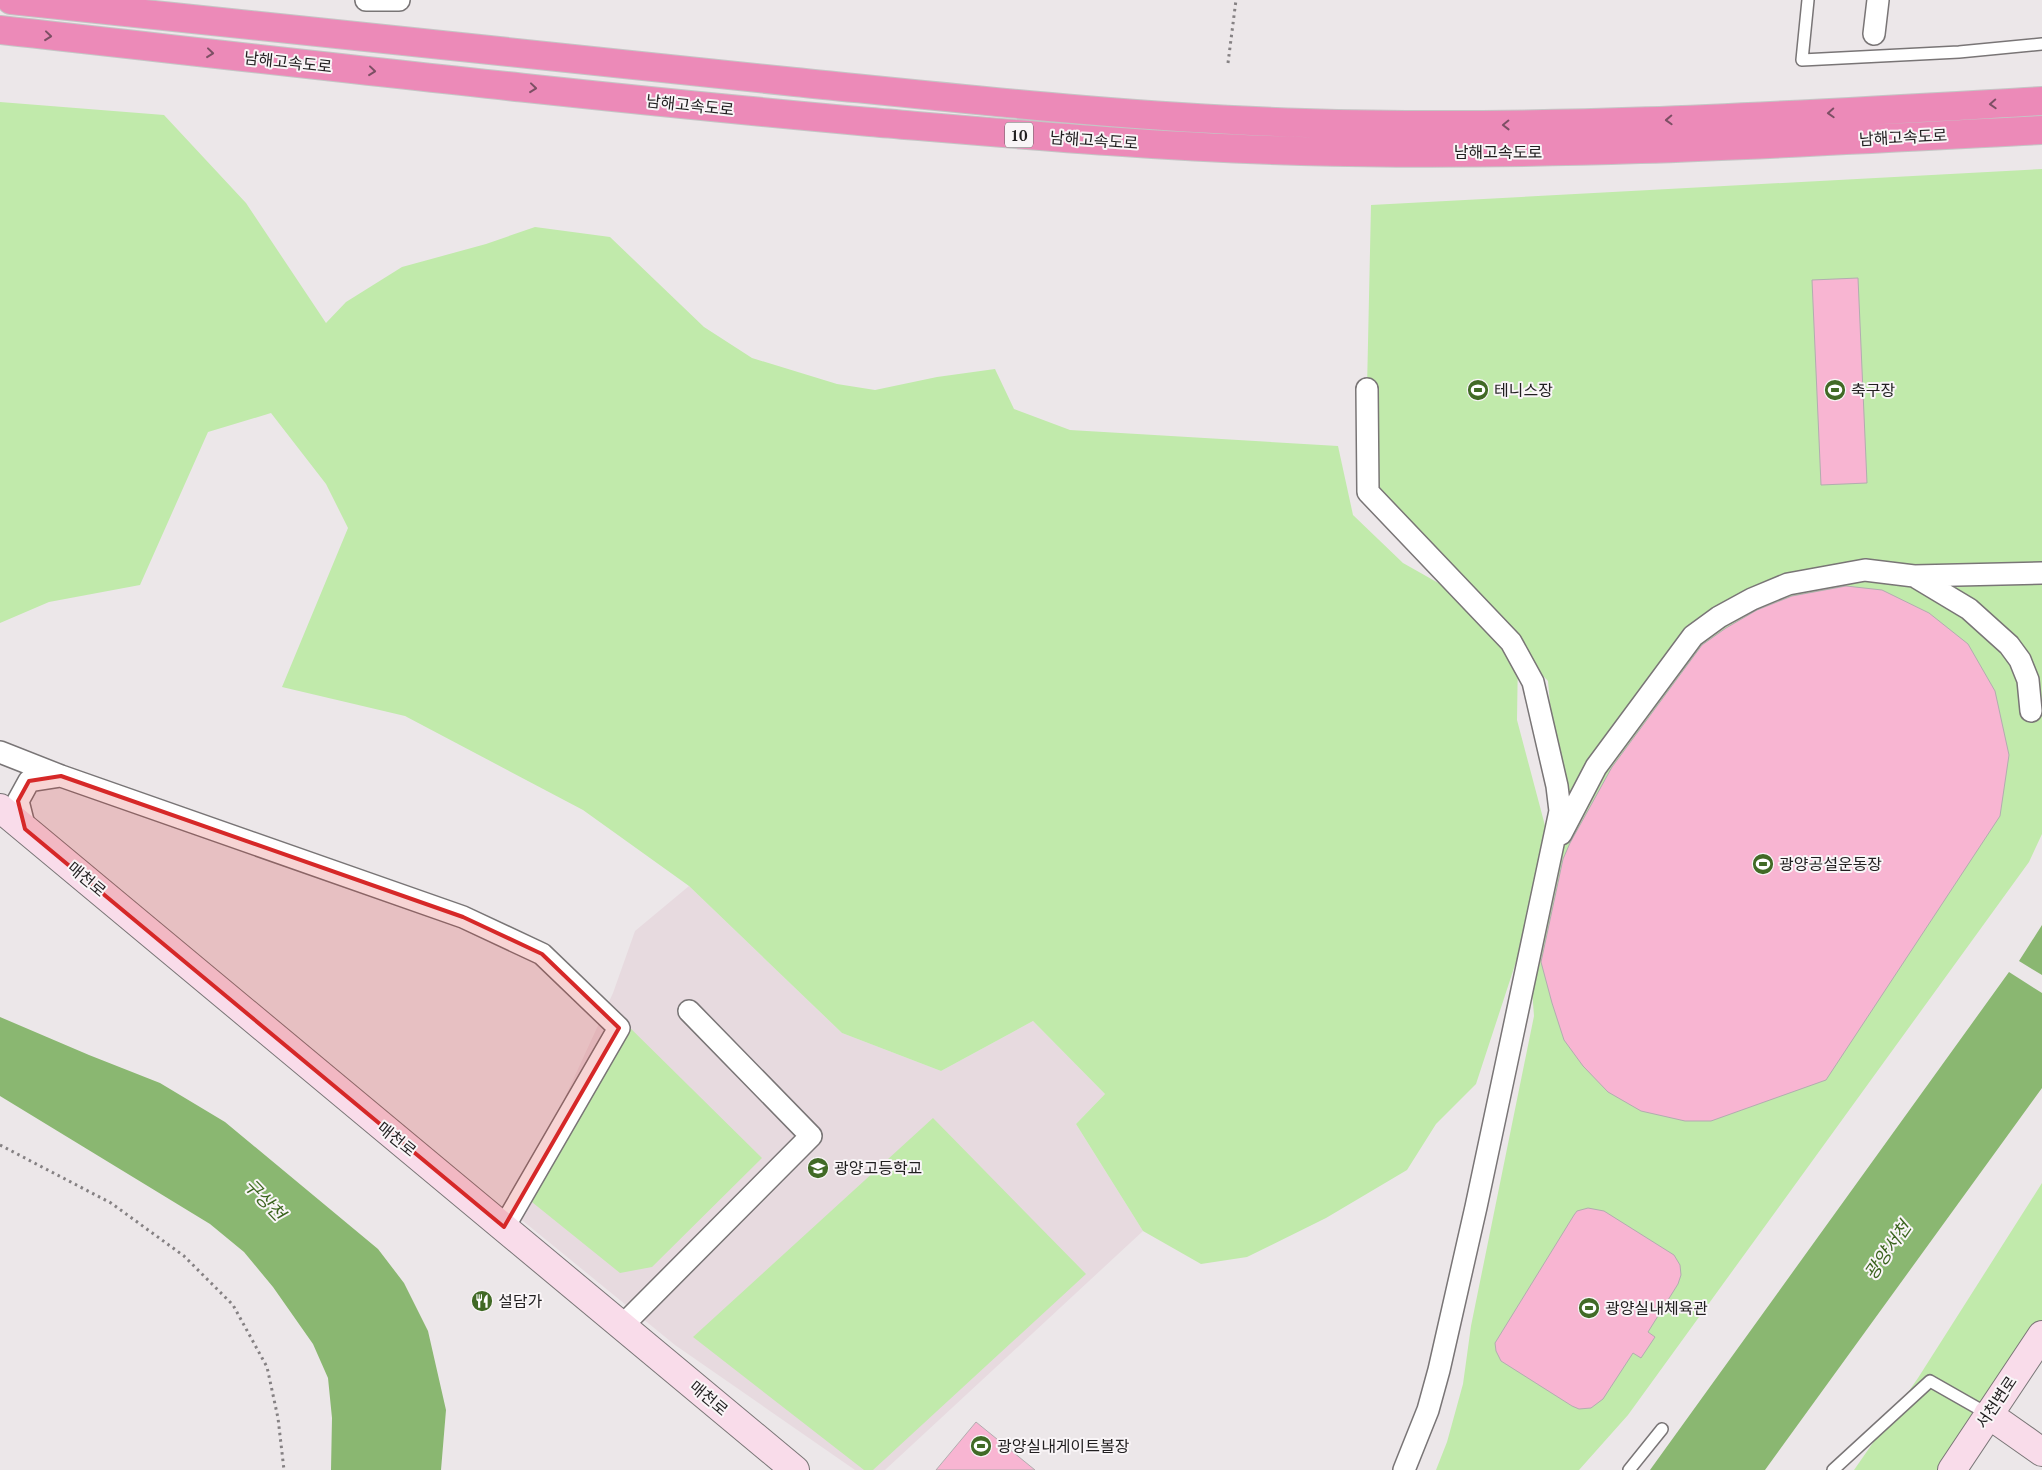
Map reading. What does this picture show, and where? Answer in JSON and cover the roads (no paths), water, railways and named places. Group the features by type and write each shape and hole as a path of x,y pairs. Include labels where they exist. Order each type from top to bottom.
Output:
{"highway":[{"name":"남해고속도로","path":"10,0 687,72 1074,110 1304,123 1503,125 1721,118 2042,101"},
{"name":"남해고속도로","path":"0,30 715,108 1072,139 1302,151 1502,152 1672,149 2042,130"}],"main road":[{"name":"매천로","path":"0,808 795,1470"},
{"name":"서천변로","path":"1952,1470 2042,1335"},
{"path":"1988,1414 2042,1452"}],"street":[{"path":"366,0 398,0"},
{"path":"1874,34 1878,0"},
{"path":"1367,389 1368,492 1511,642 1533,682 1557,786 1560,811 1439,1370 1428,1410 1404,1470"},
{"path":"1552,852 1596,766 1693,636 1719,617 1744,603 1788,584 1865,570 1914,576 2042,573"},
{"path":"1914,576 1969,609 2009,645 2020,660 2028,680 2031,711"},
{"path":"0,752 61,776 463,917 542,954 619,1028 504,1227"},
{"path":"25,829 18,801 29,782 61,776"},
{"path":"622,1326 811,1136 689,1011"}],"lane":[{"path":"1808,0 1802,60 1959,52 2042,44"},
{"path":"1833,1470 1930,1381 1988,1414"},
{"path":"1630,1470 1662,1429"}],"water":[{"path":"2042,925 2042,975 2019,961"},
{"name":"광양서천","path":"2009,972 2042,993 2042,1088 1765,1470 1650,1470"},
{"name":"구상천","path":"0,1017 160,1083 225,1122 378,1249 404,1283 428,1331 446,1410 441,1470 331,1470 332,1418 328,1378 313,1344 273,1287 244,1252 210,1224 0,1096"}],"place":[{"name":"테니스장","path":"1478,390"},
{"name":"축구장","path":"1835,390"},
{"name":"광양공설운동장","path":"1763,864"},
{"name":"광양고등학교","path":"818,1168"},
{"name":"설담가","path":"482,1301"},
{"name":"광양실내체육관","path":"1589,1308"},
{"name":"광양실내게이트볼장","path":"981,1446"}]}
